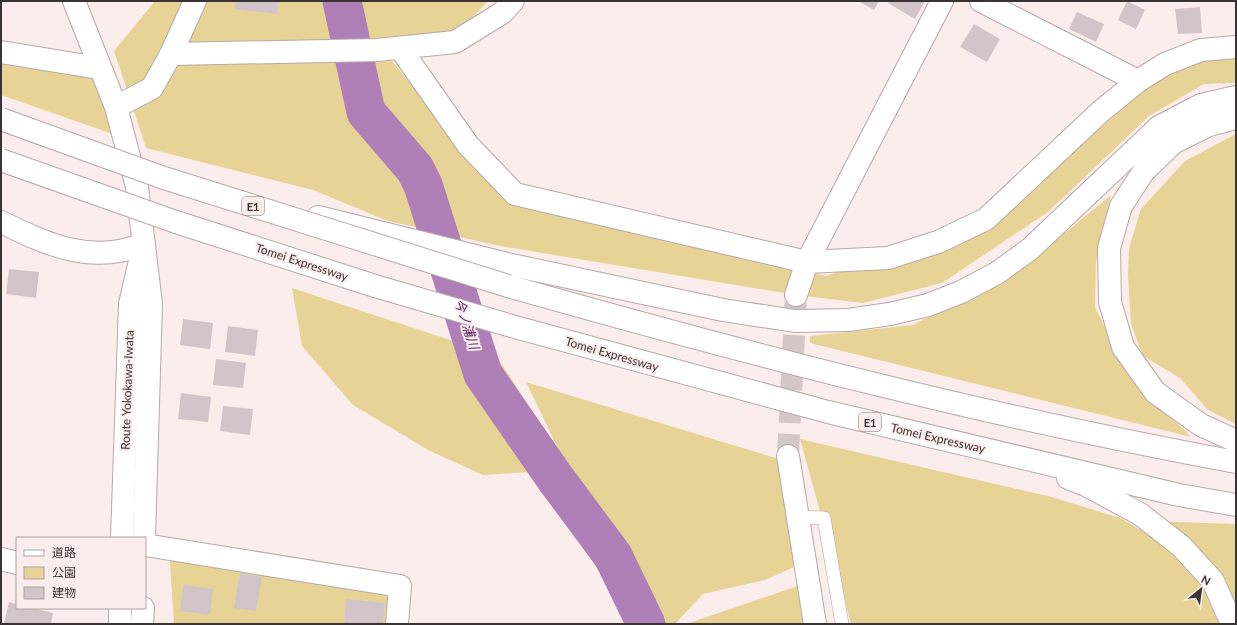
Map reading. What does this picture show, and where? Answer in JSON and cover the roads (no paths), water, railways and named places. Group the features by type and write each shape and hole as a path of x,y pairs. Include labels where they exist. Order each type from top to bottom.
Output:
{"main road":[{"name":"Route Yokokawa-Iwata","path":"74,1 99,68 116,107 137,187 151,304 144,537"},
{"path":"116,107 152,88 171,54 195,1"},
{"path":"171,54 377,50 455,42 502,13 513,1"},
{"path":"796,295 807,262 942,1"},
{"path":"981,1 1138,81"},
{"path":"400,48 468,145 515,194 807,262 888,258 938,242 986,219 1100,112 1138,81 1166,64 1201,50 1236,47"},
{"path":"1,52 99,68"},
{"path":"164,178 507,264 654,297 723,310 795,321 848,320 890,314 928,305 961,292 997,273 1030,249 1050,231 1124,158 1159,127 1201,105 1236,97"},
{"path":"1236,118 1209,125 1174,143 1144,171 1121,206 1110,248 1110,302 1123,347 1155,392 1201,425 1236,441"},
{"name":"E1","path":"1,120 164,178 508,286 648,326 837,375 1011,417 1236,462"},
{"name":"Tomei Expressway","path":"1,160 184,224 375,286 508,325 828,412 1007,453 1179,495 1236,505"},
{"path":"1,222 57,247 84,252 126,252 144,244"},
{"name":"Route Yokokawa-Iwata","path":"122,537 130,304 144,244"},
{"path":"1007,453 1086,485 1140,514 1181,546 1213,581 1232,624"},
{"path":"788,456 815,624"},
{"path":"146,545 400,586 397,624"},
{"path":"1,559 16,563"},
{"path":"120,609 120,624"},
{"path":"142,624 143,609"}],"lane":[{"path":"798,517 824,518 842,624"}],"waterway":[{"name":"今ノ浦川","path":"342,1 366,112 415,169 423,185 483,374 555,478 613,556 646,624"}],"tunnel":[{"path":"788,456 796,295"}]}
